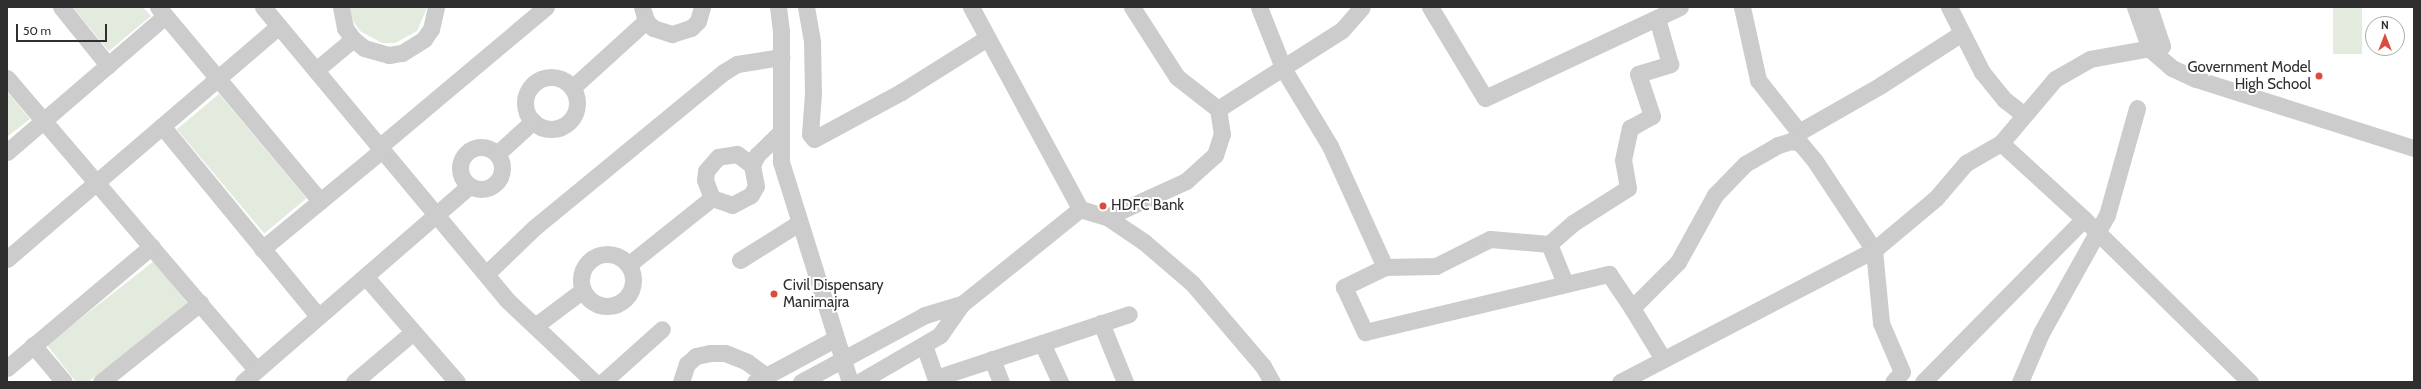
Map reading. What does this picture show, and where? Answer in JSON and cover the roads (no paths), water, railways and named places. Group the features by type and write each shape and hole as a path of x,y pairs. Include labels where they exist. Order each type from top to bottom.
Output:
{"street":[{"path":"61,7 108,64"},
{"path":"263,7 486,274 535,326 594,382"},
{"path":"341,7 345,28 354,39 376,53 402,53 424,39 431,29 436,7"},
{"path":"262,249 546,7"},
{"path":"572,88 644,14 662,32 682,33 698,20 702,7"},
{"path":"778,7 781,57 781,162 835,339 850,382"},
{"path":"806,7 813,86 810,134 814,139 901,92 987,38"},
{"path":"970,7 1080,209 1106,217 1144,242 1192,283 1263,366 1272,382"},
{"path":"1106,217 1186,181 1215,155 1222,134 1218,109 1177,77 1132,7"},
{"path":"1259,7 1284,70 1330,146 1385,266"},
{"path":"1218,109 1248,88 1284,70 1342,30 1362,7"},
{"path":"1430,7 1485,98 1680,7"},
{"path":"1742,7 1758,80 1800,132 1881,85 1960,34"},
{"path":"1949,7 1960,34 1982,72 2005,100 2024,115"},
{"path":"2135,7 2156,47 2172,68 2196,79 2413,146"},
{"path":"2149,7 2156,47"},
{"path":"7,152 108,64 162,11 320,201"},
{"path":"1657,18 1670,64 1638,74 1652,116 1630,128 1623,160 1628,188 1573,223 1549,244 1490,240 1436,266 1385,266 1344,287 1365,332 1565,283 1609,274 1663,359"},
{"path":"7,259 279,26"},
{"path":"316,70 354,39"},
{"path":"1626,380 1663,359 1874,250 1936,198 1966,163 2001,143 2055,79 2090,59 2156,47"},
{"path":"486,274 535,227 724,72 736,64 781,57"},
{"path":"548,77 562,80 572,88 577,98 571,119 552,129 532,121 525,104 531,86 548,77"},
{"path":"7,78 96,183 152,246 256,370"},
{"path":"2020,382 2041,333 2107,216 2137,108"},
{"path":"498,154 532,121"},
{"path":"162,126 318,316"},
{"path":"752,165 737,154 718,156 706,171 705,180 712,198 732,205 751,196 756,186 752,165 766,142 781,132"},
{"path":"1632,308 1678,262 1715,195 1745,164 1778,145 1791,141 1800,143 1815,161 1874,250 1881,323 1902,372 1893,382"},
{"path":"2001,143 2097,232 2250,382"},
{"path":"482,147 498,154 503,168 497,183 484,189 469,186 460,170 466,154 482,147"},
{"path":"243,382 435,213 469,186"},
{"path":"628,265 712,198"},
{"path":"859,382 940,335 962,304 1080,209"},
{"path":"1923,382 2084,220"},
{"path":"740,260 799,222"},
{"path":"1549,244 1565,283"},
{"path":"7,368 152,246"},
{"path":"615,255 628,265 632,273 631,290 620,302 599,304 583,290 582,274 594,257 615,255"},
{"path":"371,284 458,382"},
{"path":"535,326 583,290"},
{"path":"101,382 200,303"},
{"path":"801,382 925,314 962,304"},
{"path":"924,345 936,380 992,359 1129,314"},
{"path":"1101,323 1125,382"},
{"path":"603,382 662,330"},
{"path":"354,382 413,332"},
{"path":"681,382 686,364 696,356 710,353 725,353 747,362 761,379 835,339"},
{"path":"1042,343 1060,382"},
{"path":"33,345 64,382"},
{"path":"992,359 1002,382"}],"place":[{"name":"Government Model High School","path":"2319,76"},
{"name":"HDFC Bank","path":"1103,206"},
{"name":"Civil Dispensary Manimajra","path":"774,294"}]}
